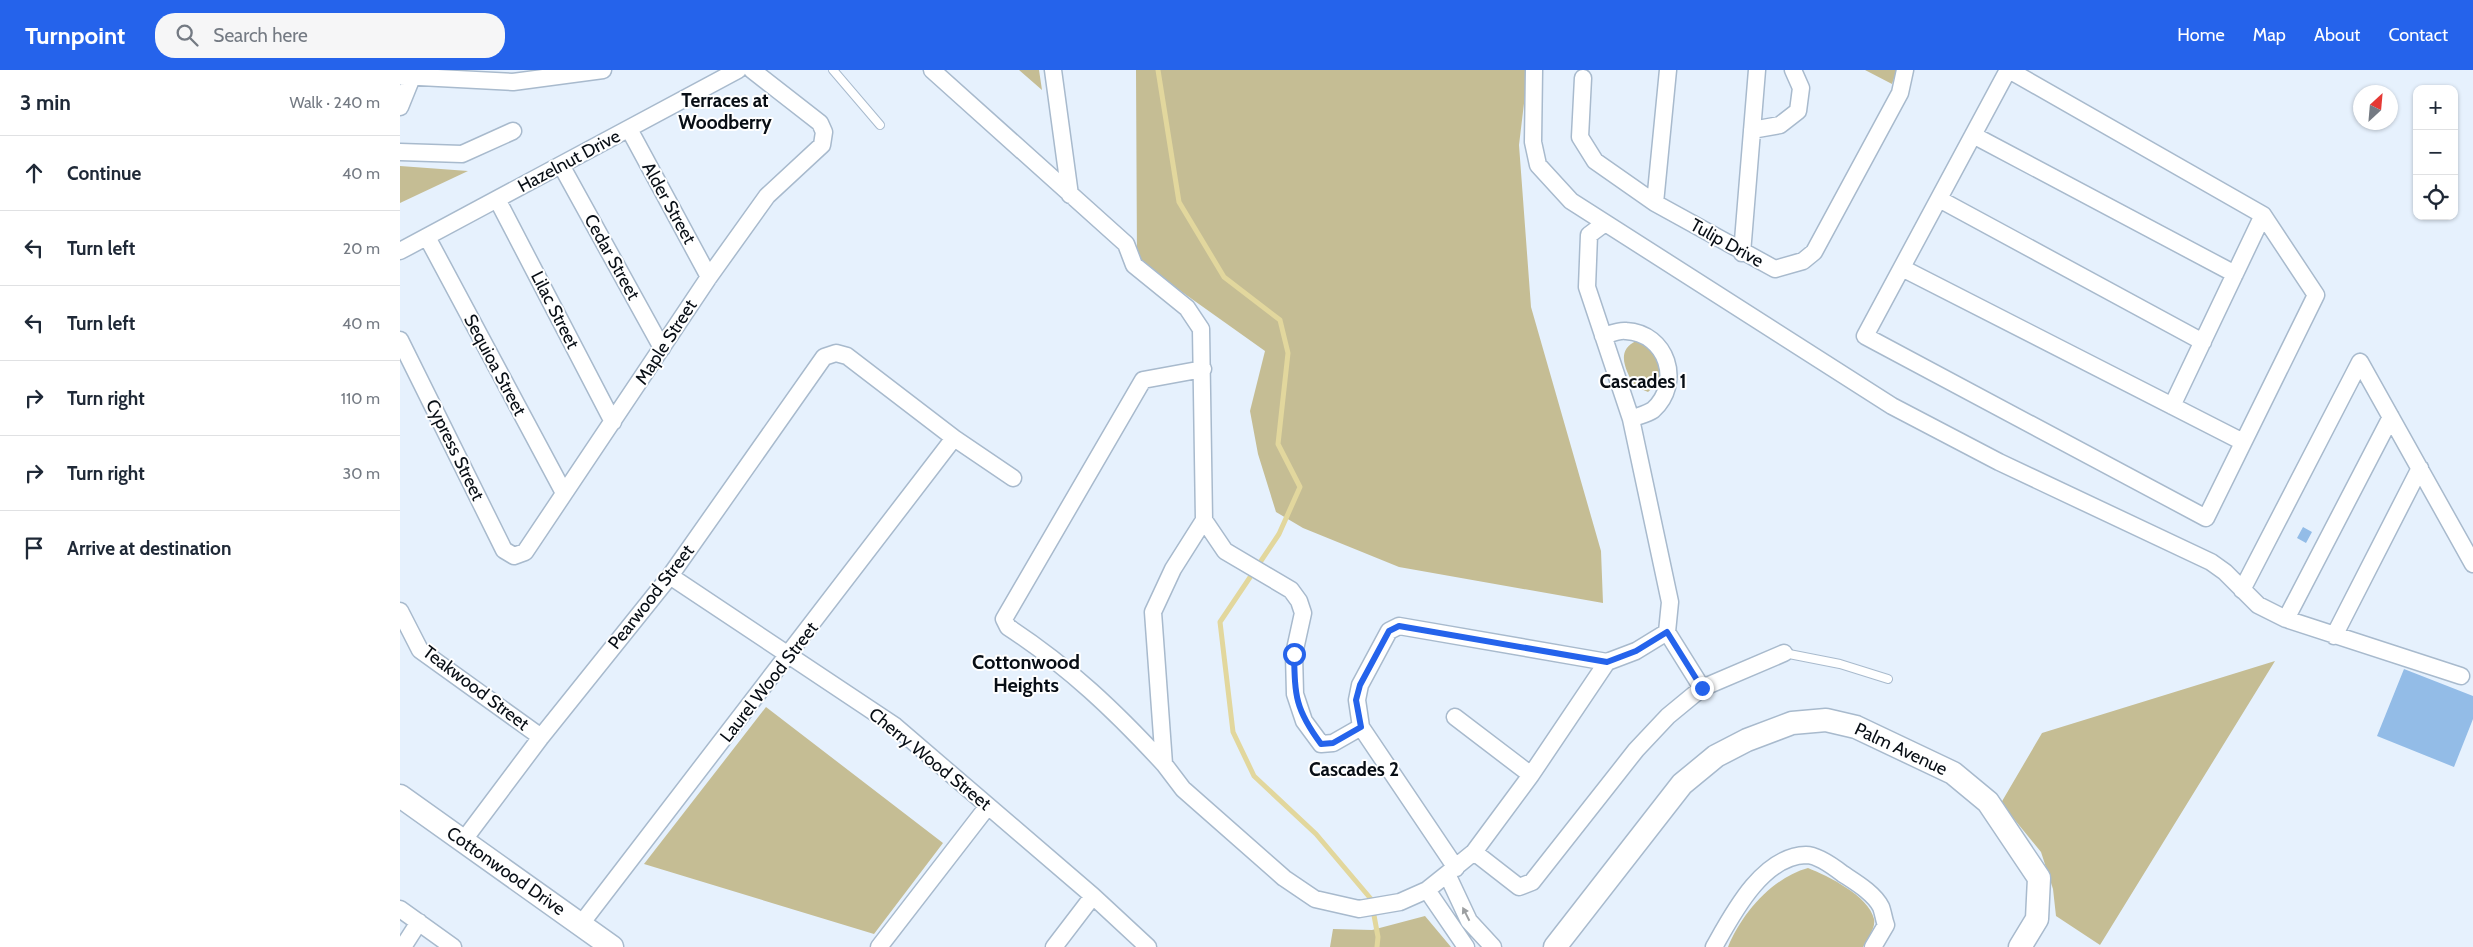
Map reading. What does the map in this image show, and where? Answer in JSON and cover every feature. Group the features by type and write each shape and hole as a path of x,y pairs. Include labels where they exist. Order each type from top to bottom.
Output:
{"street":[{"path":"400,107 409,74 513,82 603,70"},
{"name":"Hazelnut Drive","path":"400,251 738,70"},
{"name":"Maple Street","path":"514,556 525,552 709,277 767,196 822,145 824,132 820,123 752,70"},
{"path":"932,70 1126,244 1134,266 1187,308 1201,329 1204,520 1173,569 1153,612 1164,764"},
{"path":"1053,70 1070,195"},
{"path":"1534,70 1533,142 1538,166 1571,201 1892,406 1999,462 2211,562 2225,572 2258,605 2286,619 2334,636 2461,676"},
{"path":"1655,203 1668,70"},
{"path":"1742,253 1757,70"},
{"path":"1752,130 1780,125 1798,111 1801,88 1793,70"},
{"name":"Tulip Drive","path":"1582,78 1580,137 1595,161 1655,203 1742,253 1775,269 1804,262 1814,252 1900,93 1905,70"},
{"path":"2008,70 2263,215 2316,295 2206,518 1865,336 1973,135 2008,70"},
{"name":"Alder Street","path":"629,129 709,277"},
{"path":"400,152 462,154 513,131"},
{"path":"1973,135 2235,274"},
{"name":"Cedar Street","path":"561,165 662,348"},
{"name":"Lilac Street","path":"497,199 613,422"},
{"path":"1939,199 2202,342"},
{"path":"2172,406 2263,215"},
{"path":"1605,223 1589,235 1587,287 1631,419 1670,602 1667,632 1702,688"},
{"name":"Sequioa Street","path":"427,237 564,493"},
{"path":"1902,268 2243,442"},
{"path":"1603,336 1625,330 1646,336 1663,351 1670,372 1666,394 1652,411 1631,419"},
{"name":"Cypress Street","path":"400,340 504,550 514,556"},
{"name":"Pearwood Street","path":"463,841 541,737 670,576 824,357 836,353 847,356 954,438"},
{"path":"2242,590 2360,362 2473,564"},
{"path":"1203,369 1143,380 1004,619 1008,627 1067,668 1128,725 1164,764 1183,790 1284,878 1315,899 1359,909 1400,902 1426,890 1474,852 1531,776 1607,662"},
{"path":"2286,619 2391,416"},
{"path":"954,438 1013,478"},
{"name":"Laurel Wood Street","path":"581,924 790,655 954,438"},
{"path":"2334,636 2420,468"},
{"path":"1204,520 1225,551 1291,590 1299,601 1303,613 1294,654 1295,694 1304,721 1321,744 1333,743 1361,727"},
{"name":"Cherry Wood Street","path":"670,576 895,726 1093,896 1148,947"},
{"name":"Teakwood Street","path":"400,611 420,650 541,737"},
{"path":"1494,947 1469,921 1451,871 1361,727 1356,700 1360,685 1389,631 1399,626 1607,662 1636,651 1667,632"},
{"path":"1474,852 1519,886 1532,882 1636,750 1668,716 1702,688 1784,653"},
{"path":"1455,717 1531,776"},
{"name":"Palm Avenue","path":"1555,947 1682,784 1716,756 1747,740 1792,723 1826,720 1856,727 1953,773 1988,802 2040,878 2037,919 2020,947"},
{"name":"Cottonwood Drive","path":"400,796 612,947"},
{"path":"880,947 988,806"},
{"path":"1714,947 1742,899 1766,873 1789,859 1807,855 1831,866 1859,885 1880,906 1886,925 1873,947"},
{"path":"1426,890 1466,947"},
{"path":"1054,947 1093,896"},
{"path":"400,909 452,947"},
{"path":"403,947 419,922"}],"lane":[{"path":"833,70 880,125"},
{"path":"1784,653 1840,664 1888,679"}],"shaded area":[{"path":"1019,70 1039,70 1042,90"},
{"path":"1136,70 1528,70 1519,145 1531,307 1601,551 1603,603 1399,567 1303,528 1276,512 1258,454 1250,411 1265,351 1137,260"},
{"path":"1865,70 1897,70 1892,84"},
{"path":"400,166 468,171 400,203"},
{"path":"1636,341 1652,352 1662,368 1657,384 1648,392 1634,386 1624,361 1626,350"},
{"path":"2275,661 2100,945 2056,916 2053,889 2041,852 2001,803 2042,733"},
{"path":"766,707 943,843 874,934 644,864"},
{"path":"1808,868 1847,888 1864,902 1871,911 1874,926 1863,947 1728,947 1741,922 1760,898 1782,880"},
{"path":"1425,916 1451,947 1330,947 1333,929 1372,930"}],"building":[{"path":"2303,527 2312,532 2306,543 2297,538"},
{"path":"2404,669 2473,696 2473,719 2454,767 2377,736"}],"waterway":[{"path":"1158,70 1179,202 1224,277 1280,320 1288,353 1278,444 1300,487 1279,534 1220,622 1233,732 1254,776 1316,834 1371,899 1378,937 1377,947"}],"district":[{"name":"Terraces at Woodberry","path":"725,111"},
{"name":"Cascades 1","path":"1643,381"},
{"name":"Cottonwood Heights","path":"1026,674"},
{"name":"Cascades 2","path":"1354,769"}],"route":[{"path":"1294,654 1295,694 1304,721 1321,744 1333,743 1361,727 1356,700 1360,685 1389,631 1399,626 1607,662 1636,651 1667,632 1702,688"}]}
